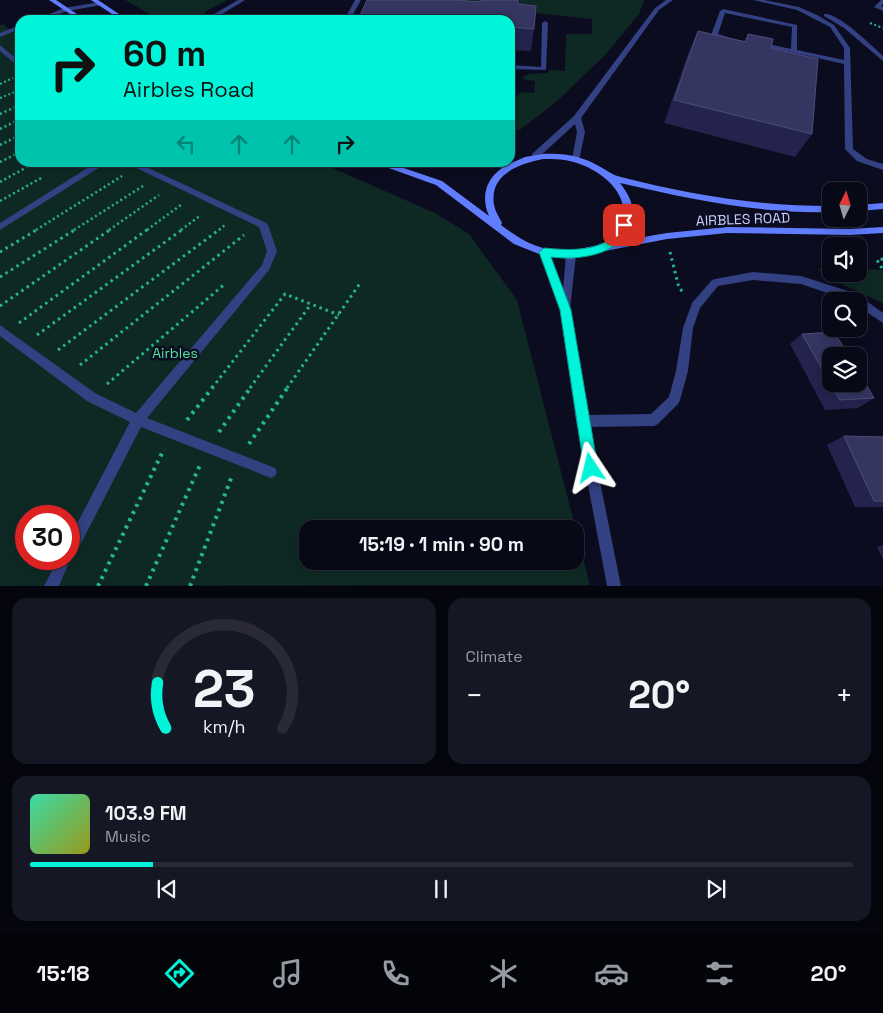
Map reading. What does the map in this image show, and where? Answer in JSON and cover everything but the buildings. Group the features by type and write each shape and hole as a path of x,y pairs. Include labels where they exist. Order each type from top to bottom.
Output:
{"main road":[{"path":"52,0 75,15"},
{"path":"94,0 117,15"},
{"name":"AIRBLES ROAD","path":"515,163 534,156 559,156 576,159 610,176 668,191 747,206 822,210"},
{"name":"AIRBLES ROAD","path":"391,167 439,183 517,242 544,252 571,255 668,236 727,230 850,232 883,230"},
{"name":"AIRBLES ROAD","path":"502,230 491,213 488,194 494,178 506,167"},
{"name":"AIRBLES ROAD","path":"605,247 620,236 629,214 625,196 610,176"},
{"path":"868,207 883,206"}],"street":[{"path":"214,15 242,0"},
{"path":"350,15 358,0"},
{"path":"657,0 657,9"},
{"path":"534,156 577,118 657,9 670,0"},
{"path":"756,0 799,9 816,16 832,26 847,48 849,149 855,157 868,164 883,166"},
{"path":"783,0 821,11 846,27 883,59"},
{"path":"883,1 877,6 883,9"},
{"path":"51,15 66,9 100,4"},
{"path":"732,39 714,35 723,11 796,26 794,52"},
{"path":"515,67 544,69 545,23"},
{"path":"0,35 15,29"},
{"path":"750,42 848,63"},
{"path":"0,47 15,61"},
{"path":"576,159 581,132 577,118"},
{"path":"0,227 96,167"},
{"path":"80,531 138,420 266,267 272,251 263,225 137,167"},
{"path":"544,252 565,310 582,421 614,586"},
{"path":"565,310 571,255"},
{"path":"582,421 654,420 674,400 682,371 688,328 696,306 716,284 752,276 801,280 837,292"},
{"path":"867,308 883,319"},
{"path":"2,331 91,397 138,420 271,472"},
{"path":"51,586 59,570"}],"path":[{"path":"0,98 15,92"},
{"path":"0,114 15,107"},
{"path":"0,129 15,122"},
{"path":"0,145 15,138"},
{"path":"0,162 15,154"},
{"path":"0,182 27,167"},
{"path":"0,252 129,167"},
{"path":"0,201 51,172"},
{"path":"0,277 158,176"},
{"path":"0,306 174,184"},
{"path":"2,331 196,194"},
{"path":"22,346 217,204"},
{"path":"43,362 239,214"},
{"path":"64,378 259,223"},
{"path":"668,236 679,288 696,306"},
{"path":"883,259 877,260 883,270"},
{"path":"91,397 233,277"},
{"path":"190,586 238,460 361,282"},
{"path":"98,586 174,434 285,294 339,314"},
{"path":"146,586 208,448 311,304"}],"green space":[{"path":"125,0 228,0 202,15 151,15"},
{"path":"411,0 644,0 639,14 604,56 556,102 521,129 515,131 515,98 522,92 534,93 535,81 522,79 524,76 548,73 549,70 565,71 566,34 592,34 592,19"},
{"name":"Airbles","path":"3,24 15,35 15,167 330,167 435,213 469,234 517,300 573,520 299,520 299,570 584,570 584,562 590,585 0,586 0,25"},
{"path":"867,269 883,270 883,303 867,296 867,292 859,292 837,282 867,282"}],"route":[{"path":"591,468 565,310 544,252 571,255 605,247 620,236 624,225"}]}
